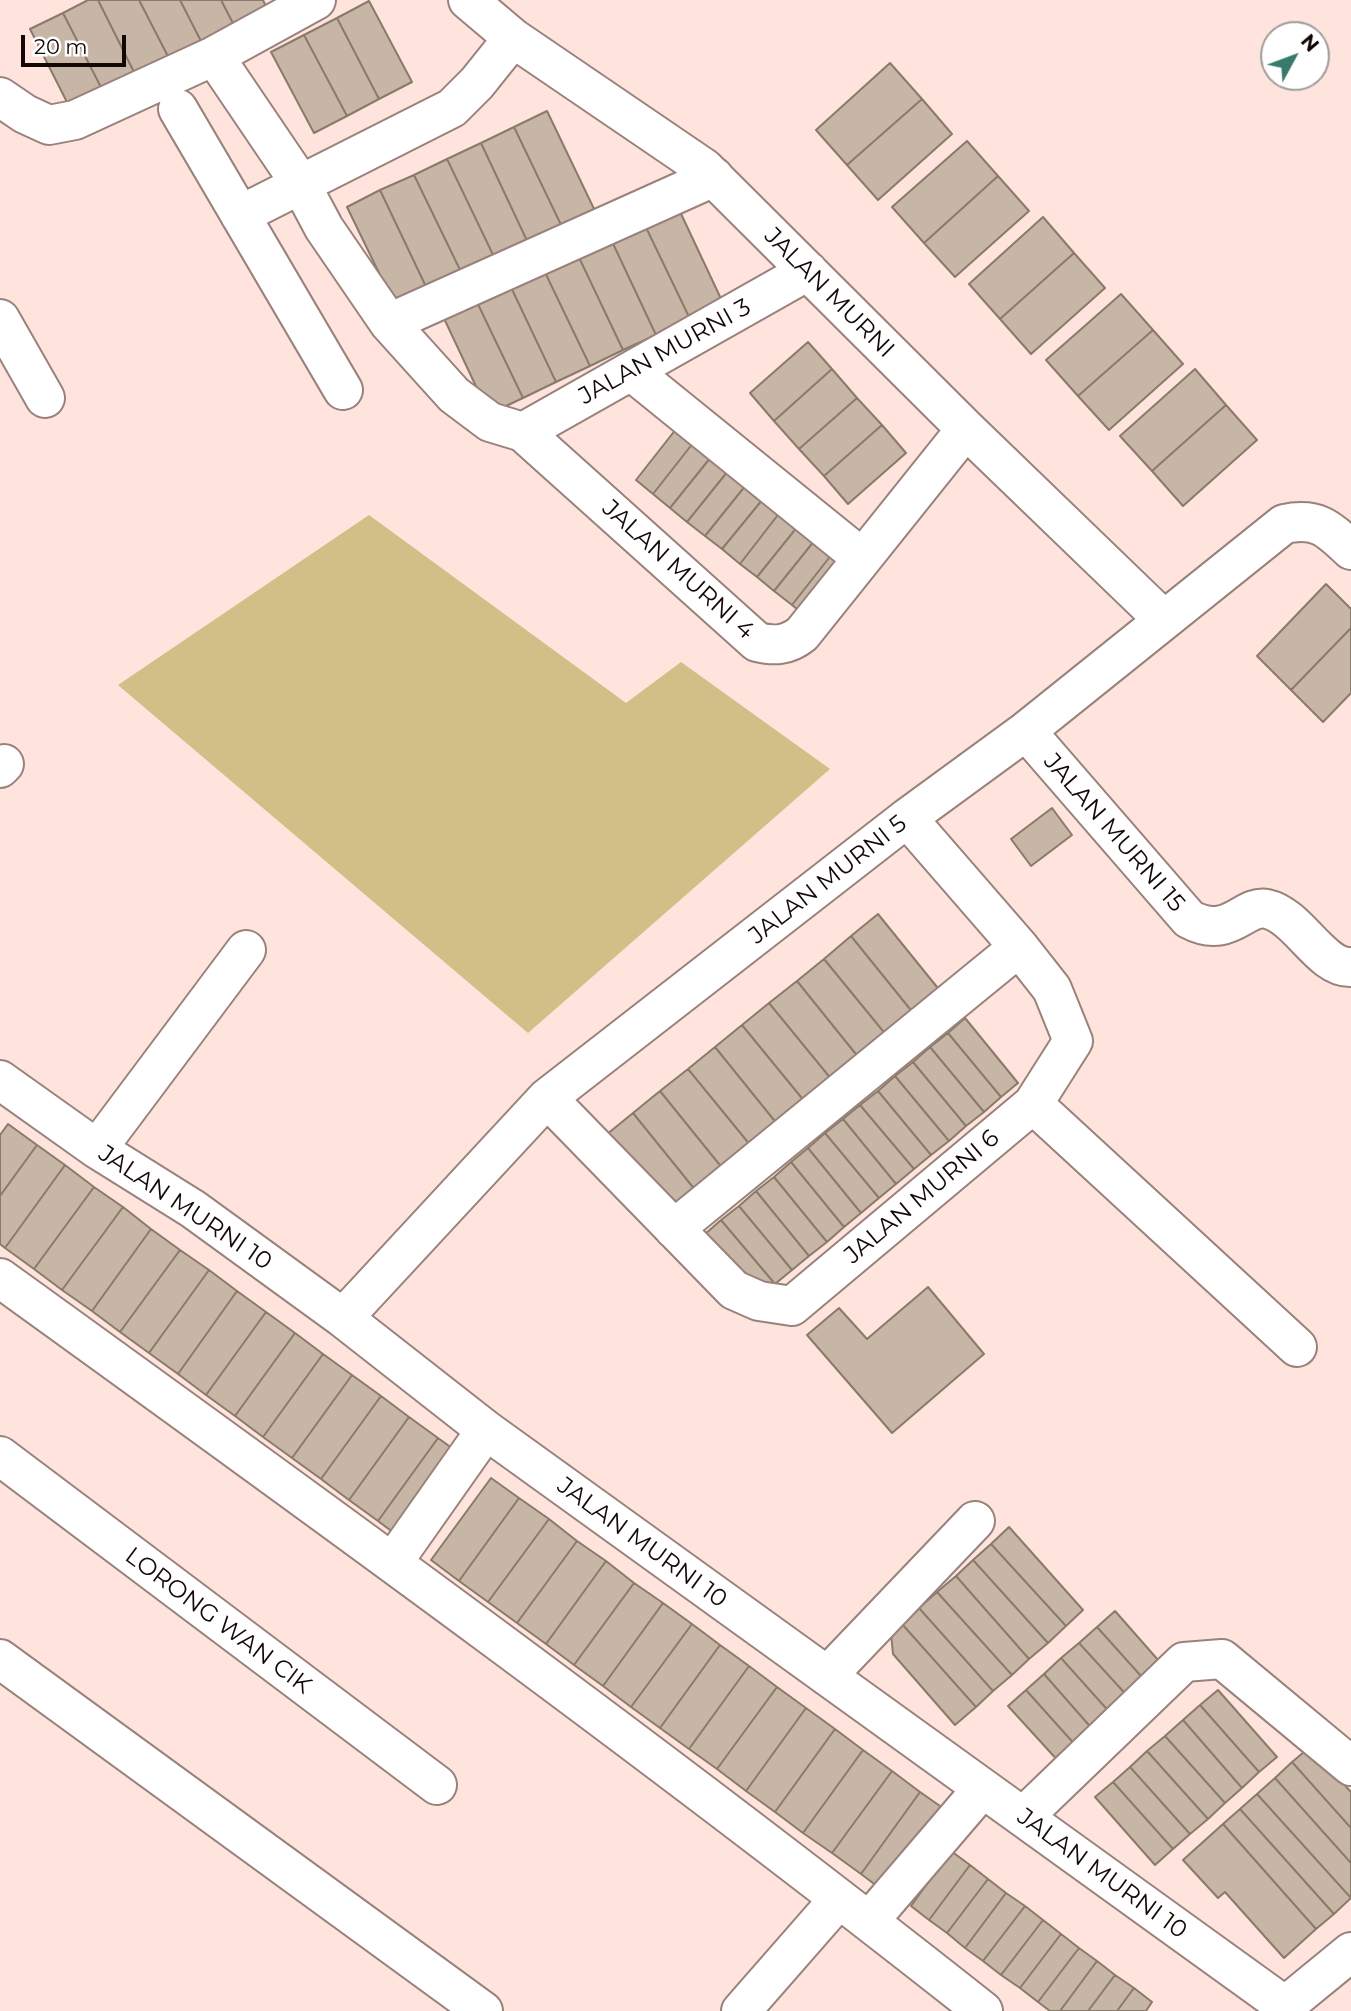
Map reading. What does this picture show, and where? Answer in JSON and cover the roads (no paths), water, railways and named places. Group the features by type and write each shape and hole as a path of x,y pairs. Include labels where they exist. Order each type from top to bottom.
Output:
{"street":[{"path":"0,97 25,114 49,125 75,120 214,56 317,0"},
{"name":"JALAN MURNI","path":"468,0 513,37 705,168 966,429 1163,619"},
{"path":"240,215 452,108 477,83 513,37"},
{"path":"214,56 300,183 324,228 389,323 454,395 490,422 523,432"},
{"path":"178,109 343,390"},
{"path":"389,323 714,177"},
{"name":"JALAN MURNI 3","path":"523,432 808,271"},
{"path":"0,319 45,398"},
{"path":"631,371 862,558"},
{"name":"JALAN MURNI 4","path":"523,432 757,642 773,646 793,641 802,635 966,429"},
{"name":"JALAN MURNI 5","path":"343,1318 547,1098 907,818 1026,731 1284,524 1301,520 1317,522 1351,550"},
{"name":"JALAN MURNI 15","path":"1026,731 1189,919 1202,926 1212,927 1229,924 1259,909 1267,909 1287,919 1337,966 1351,967"},
{"name":"JALAN MURNI 6","path":"547,1098 734,1290 760,1301 792,1306 1033,1104 1073,1041 1052,989 907,818"},
{"path":"674,1229 1019,947"},
{"path":"97,1150 246,950"},
{"name":"JALAN MURNI 10","path":"0,1080 97,1150 193,1209 343,1318 486,1430 1023,1817 1282,2008"},
{"path":"1033,1104 1297,1347"},
{"path":"0,1278 393,1562 854,1910 983,2011"},
{"path":"393,1562 486,1430"},
{"name":"LORONG WAN CIK","path":"0,1456 437,1785"},
{"path":"827,1676 975,1521"},
{"path":"1023,1817 1184,1662 1222,1659 1351,1766"},
{"path":"0,1660 483,2011"},
{"path":"741,2011 854,1910 982,1789"},
{"path":"1282,2008 1351,1952"}]}
